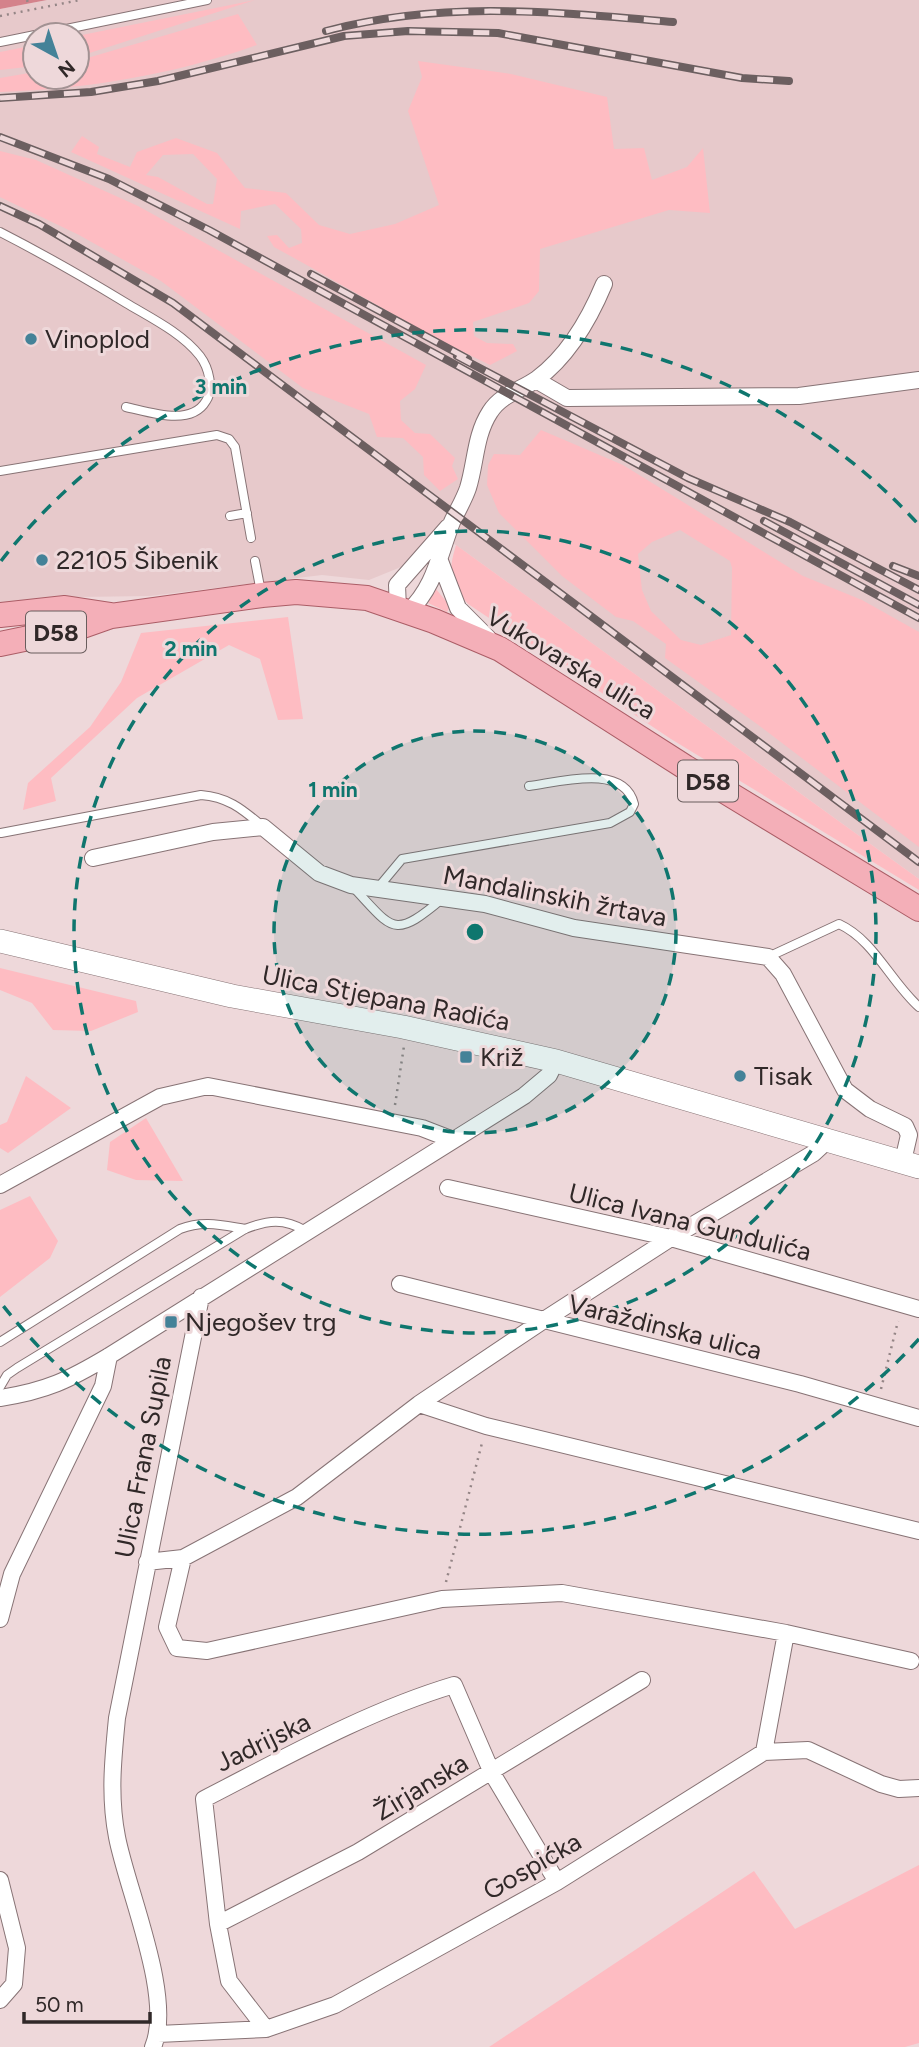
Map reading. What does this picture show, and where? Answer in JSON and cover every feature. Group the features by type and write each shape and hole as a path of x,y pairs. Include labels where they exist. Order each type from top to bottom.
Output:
{"main road":[{"name":"Vukovarska ulica","path":"0,645 77,628 111,615 296,592 346,595 403,610 500,649 685,767 919,909"},
{"name":"Vukovarska ulica","path":"0,615 65,608 111,615"},
{"name":"Ulica Stjepana Radića","path":"0,941 232,996 403,1027 556,1061 911,1164"}],"street":[{"path":"452,523 397,585 403,610 428,588 440,561 452,523 467,490 480,431 492,408 518,387 536,380 563,354 589,319 604,284"},
{"path":"536,380 567,398 799,396 919,380"},
{"path":"440,561 458,608 500,649"},
{"path":"93,858 179,838 263,827"},
{"name":"Mandalinskih žrtava","path":"263,827 319,873 351,885 375,891 485,904 574,928 768,957"},
{"path":"768,957 783,974 821,1040 845,1090 870,1109 905,1126 909,1135 911,1164"},
{"path":"0,1398 39,1392 73,1377 109,1356 533,1089 549,1075 556,1061"},
{"path":"0,1185 160,1097 208,1086 393,1122 453,1140"},
{"path":"147,1562 183,1558 297,1497 419,1404 671,1238 804,1159 829,1139"},
{"name":"Ulica Ivana Gundulića","path":"448,1188 671,1238 911,1306"},
{"name":"Varaždinska ulica","path":"400,1284 919,1418"},
{"name":"Ulica Frana Supila","path":"156,2041 154,1984 139,1912 117,1838 110,1784 117,1718 201,1297"},
{"path":"0,1619 12,1574 103,1386 109,1356"},
{"path":"419,1404 486,1426 919,1531"},
{"path":"183,1558 167,1627 177,1648 207,1651 442,1599 562,1593 786,1633 911,1661"},
{"path":"764,1752 786,1633"},
{"name":"Žirjanska","path":"218,1924 359,1852 642,1680"},
{"name":"Jadrijska","path":"266,2029 229,1981 218,1924 204,1799 342,1731 454,1685 492,1773"},
{"name":"Gospićka","path":"156,2041 266,2029 335,2006 557,1882 764,1752 808,1750 881,1784 900,1789 919,1788"},
{"path":"492,1773 557,1882"},
{"path":"0,1880 17,1948 14,1984 0,2000"}],"lane":[{"path":"91,24 207,0"},
{"path":"0,43 21,38"},
{"path":"0,232 167,328 200,357 209,376 211,394 204,406 192,413 174,416 126,407"},
{"path":"0,471 218,435 229,439 235,447 251,537"},
{"path":"230,516 247,513"},
{"path":"255,561 262,595"},
{"path":"375,891 402,859 610,823 630,811 634,804 624,786 611,779 530,786"},
{"path":"1,833 201,795 221,797 239,806 263,827"},
{"path":"351,885 389,925 404,927 442,899"},
{"path":"768,957 839,923 855,931 898,986 919,1007"},
{"path":"0,1387 7,1375 17,1368 245,1229 264,1221 283,1221 306,1231"},
{"path":"0,1342 180,1229 195,1223 211,1223 245,1229"}],"path":[{"path":"0,16 80,0"},
{"path":"393,1122 404,1046"},
{"path":"876,1406 911,1306"},
{"path":"442,1599 486,1426"}],"shaded area":[{"path":"0,0 47,0 0,9"},
{"path":"47,0 919,0 919,879 435,530 401,567 369,580 322,575 150,596 78,597 0,608 0,9"},
{"path":"255,0 91,53 91,33"},
{"path":"238,14 257,45 194,65 91,85 91,57"},
{"path":"21,48 21,68 0,70 0,52"},
{"path":"418,61 511,74 607,97 614,149 644,148 652,180 687,167 703,148 710,213 669,210 540,249 539,291 529,303 473,322 474,336 487,343 513,344 517,351 490,365 408,323 274,247 267,236 277,235 289,248 302,243 301,229 275,204 241,211 240,229 71,152 82,136 99,147 97,154 130,167 137,152 176,138 217,153 245,188 286,193 319,225 350,234 395,224 439,205 408,111 422,77","holes":["193,154 217,179 213,204 207,204 158,177 146,175 163,155"]},
{"path":"21,74 21,91 0,92 0,78"},
{"path":"0,151 36,160 138,206 426,365 415,389 400,401 401,420 415,433 430,434 455,458 452,466 458,479 440,491 424,475 423,457 403,438 377,437 369,414 303,388 161,281 79,235 0,197"},
{"path":"541,430 623,465 803,576 862,600 919,632 919,847 665,658 666,644 633,621 616,617 562,576 499,513 487,485 488,465 494,454 520,455","holes":["680,530 730,561 731,635 701,645 681,640 651,611 642,590 638,554 652,542"]},
{"path":"456,545 919,879 919,890 671,739 468,604 457,589 452,576"},
{"path":"436,589 450,606 447,612 428,603"},
{"path":"288,617 303,719 278,720 260,659 229,645 137,698 51,778 56,801 23,810 28,783 90,727 121,682 141,633"},
{"path":"0,968 136,1001 138,1012 91,1031 53,1030 32,1003 0,990"},
{"path":"26,1076 71,1108 8,1153 0,1148 0,1125 7,1122"},
{"path":"146,1118 183,1181 136,1180 107,1170 110,1142"},
{"path":"30,1196 58,1241 50,1258 0,1297 0,1210"},
{"path":"919,1865 919,2043 905,2047 489,2047 754,1871 795,1929"}],"railway":[{"path":"326,31 370,21 456,12 542,12 673,22"},
{"path":"0,98 91,92 158,81 344,36 408,31 498,33 742,78 789,81"},
{"path":"0,137 109,179 209,230 919,618"},
{"path":"0,206 39,224 173,303 919,862"},
{"path":"311,274 468,359"},
{"path":"457,356 688,478 790,522 919,590"},
{"path":"764,521 919,605"},
{"path":"893,566 919,576"}],"place":[{"name":"Vinoplod","path":"31,339"},
{"name":"22105 Šibenik","path":"42,560"},
{"name":"Križ","path":"466,1057"},
{"name":"Tisak","path":"740,1076"},
{"name":"Njegošev trg","path":"171,1322"}]}
